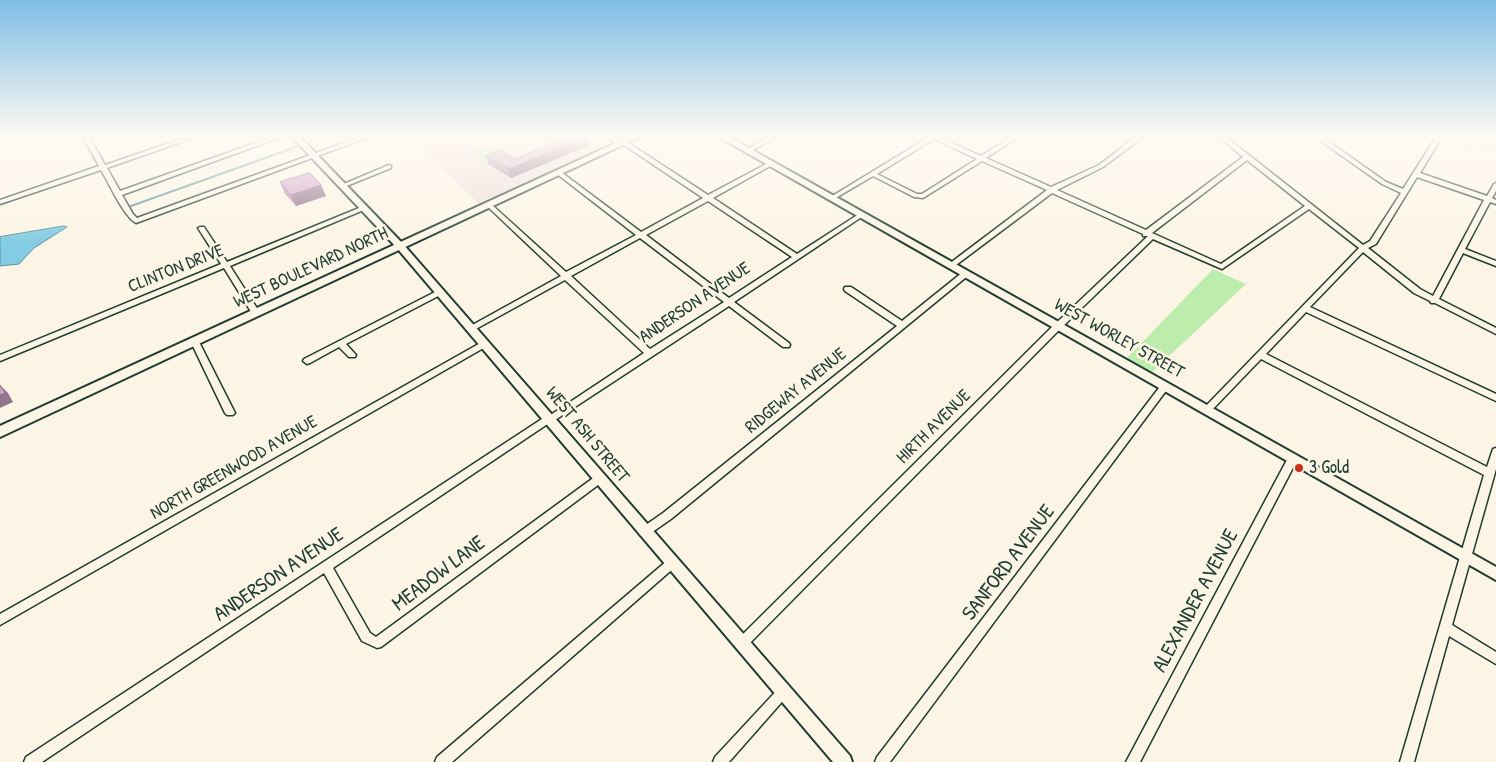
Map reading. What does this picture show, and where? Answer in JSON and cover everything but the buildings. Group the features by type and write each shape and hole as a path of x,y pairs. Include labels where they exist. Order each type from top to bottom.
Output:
{"main road":[{"name":"WEST BOULEVARD NORTH","path":"0,432 559,173"}],"street":[{"path":"0,202 87,173"},
{"path":"106,173 136,221 269,173"},
{"path":"118,194 178,173"},
{"name":"WEST ASH STREET","path":"329,173 400,246 644,532 844,762"},
{"path":"342,186 375,173"},
{"path":"559,173 730,301 786,346"},
{"path":"669,173 797,257"},
{"path":"470,328 754,173"},
{"name":"WEST WORLEY STREET","path":"786,173 1496,574"},
{"path":"832,198 873,174 916,196 923,196 959,173"},
{"path":"1013,173 1222,268 1310,206"},
{"path":"952,266 1051,190 1087,173"},
{"name":"HIRTH AVENUE","path":"742,644 1149,235 1227,173"},
{"path":"1266,173 1417,291 1434,302 1496,331"},
{"path":"1369,173 1384,183 1404,192"},
{"path":"1207,410 1363,248 1373,242 1416,174 1496,202"},
{"path":"1434,302 1496,185"},
{"path":"489,205 650,354"},
{"name":"CLINTON DRIVE","path":"0,358 364,208"},
{"name":"ANDERSON AVENUE","path":"31,762 861,215"},
{"path":"202,228 256,313"},
{"path":"1461,250 1496,264"},
{"name":"RIDGEWAY AVENUE","path":"644,532 668,516 966,274"},
{"path":"848,289 902,325"},
{"path":"307,361 440,293"},
{"path":"1305,308 1496,398"},
{"path":"195,342 230,413"},
{"path":"340,343 352,355"},
{"name":"NORTH GREENWOOD AVENUE","path":"0,620 484,344"},
{"path":"1261,355 1489,473"},
{"name":"SANFORD AVENUE","path":"882,762 1166,386"},
{"path":"1406,762 1496,452"},
{"name":"ALEXANDER AVENUE","path":"1133,762 1293,458"},
{"name":"MEADOW LANE","path":"326,566 366,637 377,642 599,479"},
{"path":"442,762 672,563"},
{"path":"1445,627 1496,658"},
{"path":"720,762 784,691"}],"shaded area":[{"path":"448,173 553,173 481,206"}],"green space":[{"path":"1213,269 1246,284 1151,373 1126,359"}],"water":[{"path":"67,227 34,248 19,264 0,266 0,237"}],"waterway":[{"path":"131,206 225,173"}],"place":[{"name":"3 Gold","path":"1299,468"}]}
